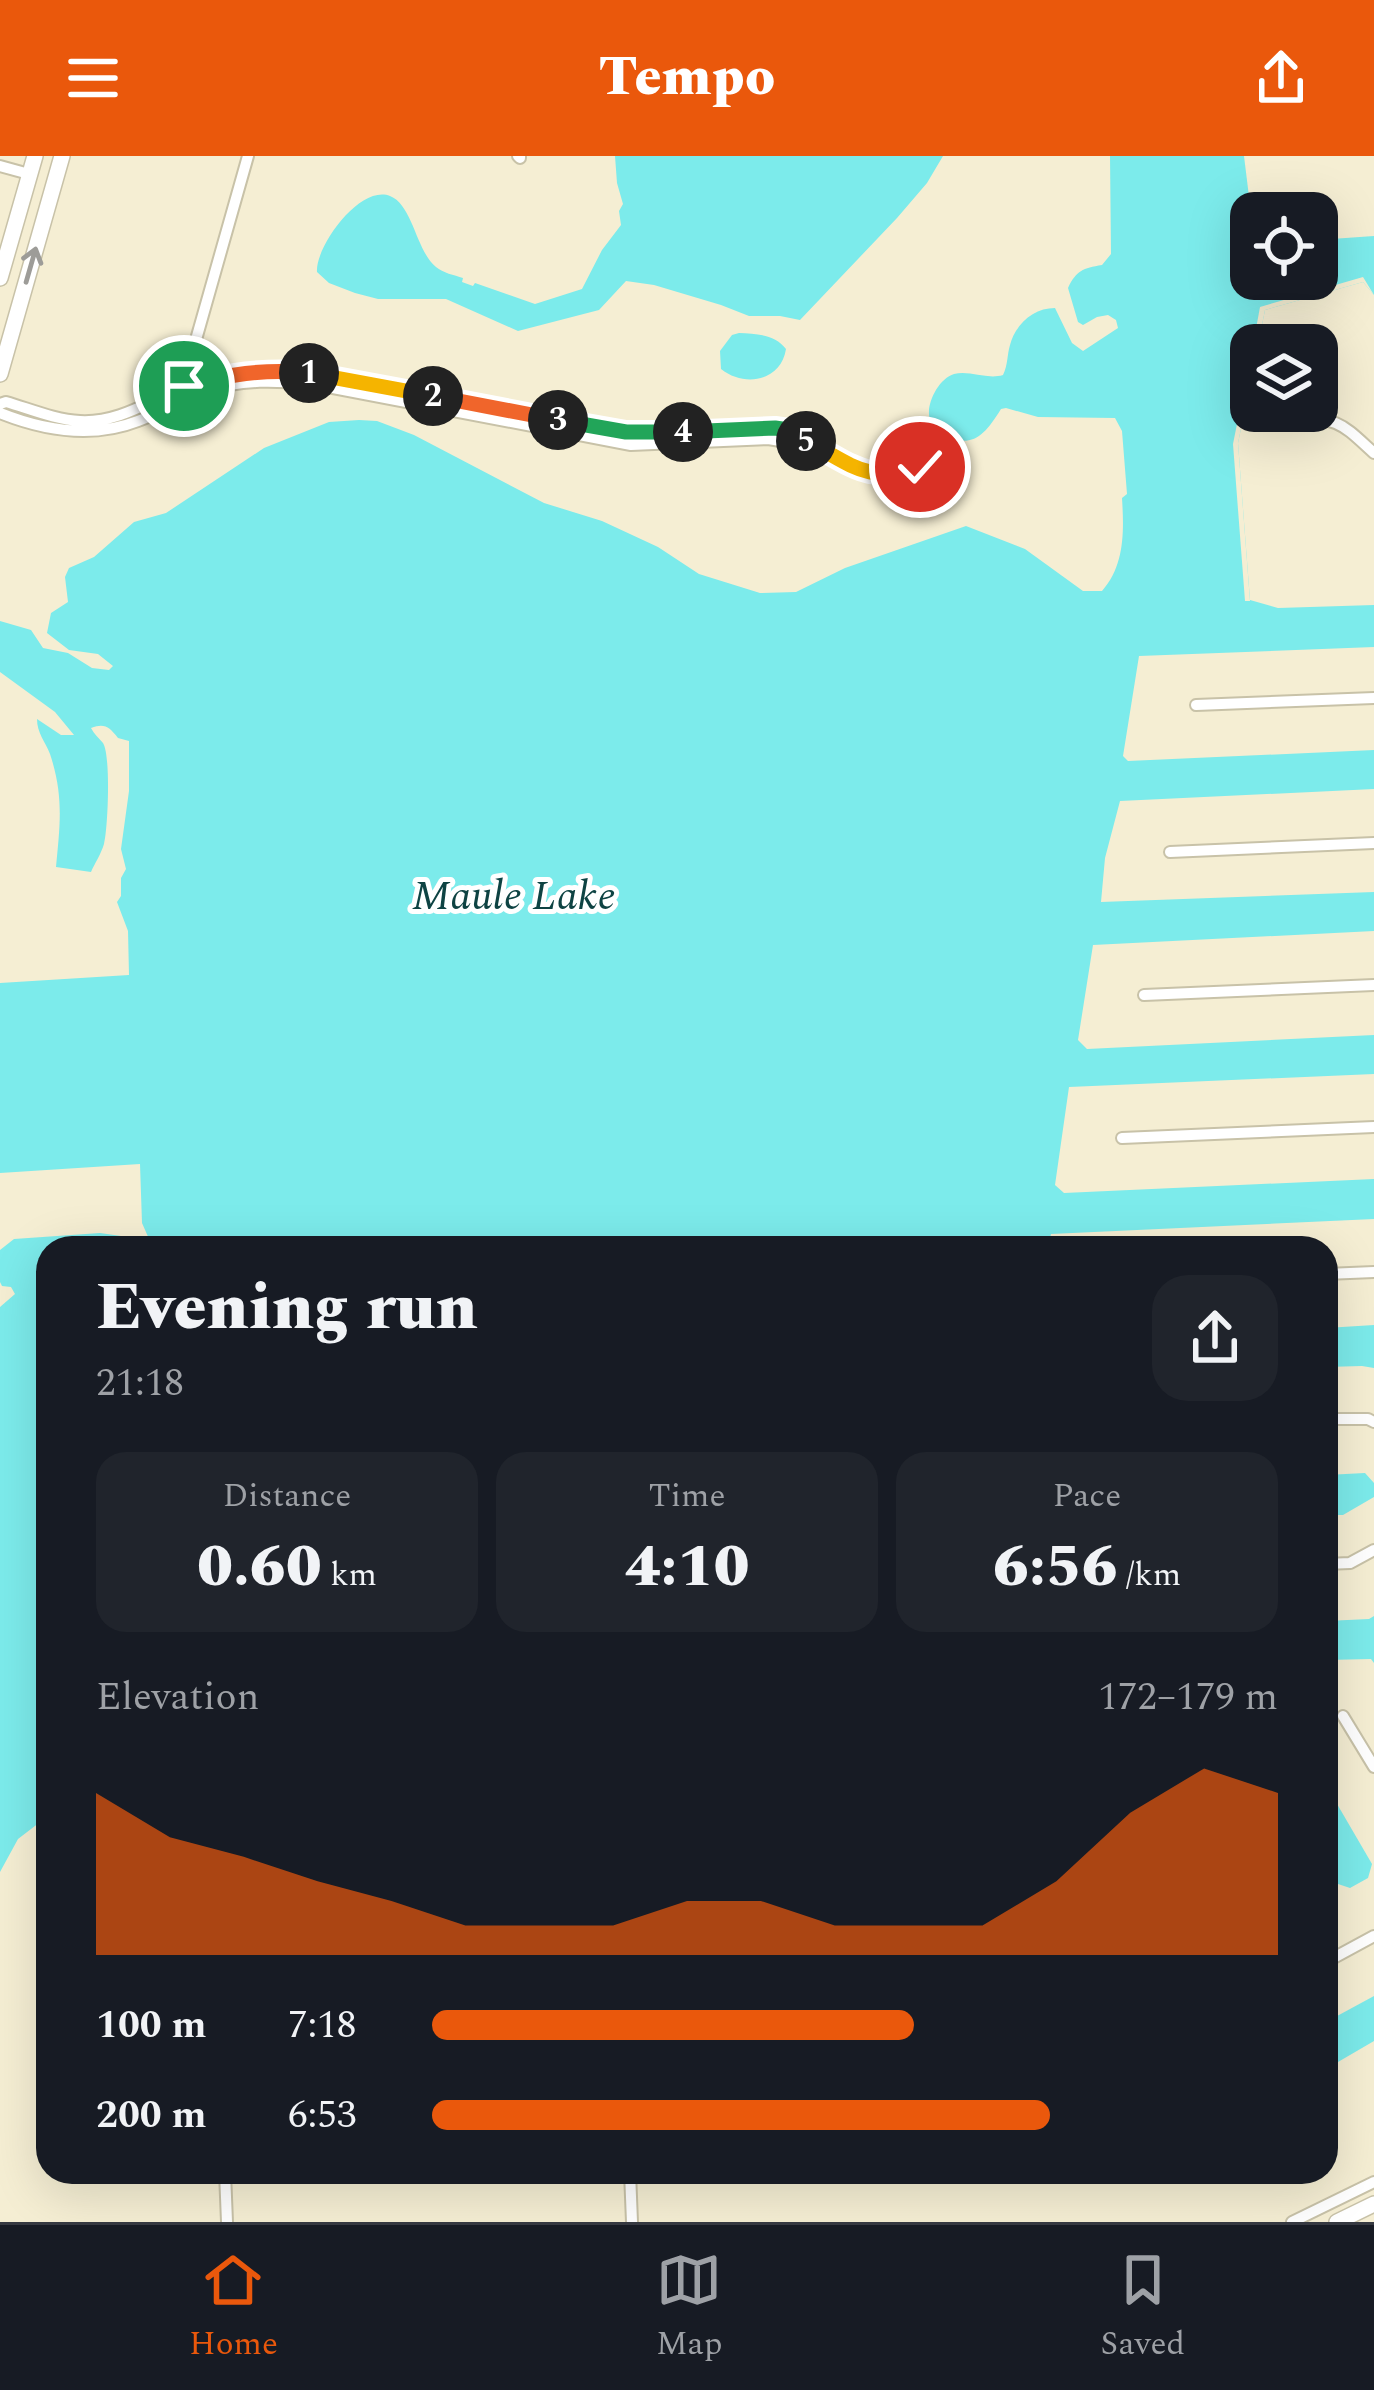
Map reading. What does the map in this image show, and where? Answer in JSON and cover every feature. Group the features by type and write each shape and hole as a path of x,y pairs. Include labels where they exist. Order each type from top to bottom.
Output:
{"main road":[{"path":"0,278 34,156"},
{"path":"0,374 62,156"},
{"path":"1337,2222 1374,2204"}],"street":[{"path":"0,413 64,431 100,431 140,421 186,392 248,156"},
{"path":"0,166 29,174"},
{"path":"0,404 76,421 104,420 186,392 290,382 631,445 804,440 867,473 893,474 934,464"},
{"path":"1338,423 1374,453"},
{"path":"1196,705 1374,698"},
{"path":"1170,852 1374,843"},
{"path":"1144,995 1374,985"},
{"path":"1122,1138 1374,1127"},
{"path":"1338,1274 1374,1272"},
{"path":"1338,1419 1374,1422"},
{"path":"1338,1564 1350,1563 1374,1550"},
{"path":"1343,1716 1374,1767"},
{"path":"1338,1956 1374,1936"},
{"path":"1292,2222 1374,2182"},
{"path":"225,2184 226,2222"},
{"path":"630,2184 632,2222"}],"water":[{"path":"615,156 943,156 897,218 800,320 749,316 654,285 626,281 599,310 518,331 446,299 378,299 329,283 317,272 323,248 342,220 378,195 398,201 429,260 442,271 463,278 462,282 535,304 582,289 621,225 623,204"},
{"name":"Maule Lake","path":"1110,156 1244,156 1248,192 1230,192 1230,300 1300,300 1265,310 1262,324 1230,324 1230,432 1240,432 1250,600 1278,608 1374,605 1374,647 1139,656 1123,756 1128,761 1374,750 1374,789 1120,801 1105,858 1101,902 1374,892 1374,931 1093,945 1078,1040 1087,1049 1374,1035 1374,1074 1069,1087 1055,1185 1064,1193 1374,1179 1374,1219 1051,1236 148,1236 142,1223 140,1164 0,1173 0,983 129,975 128,931 117,902 126,869 121,849 129,791 129,741 106,727 91,728 106,750 104,844 91,872 56,867 59,797 37,719 61,735 74,735 55,712 0,672 0,621 31,630 43,648 109,670 113,666 98,654 69,650 47,633 51,613 68,602 65,577 69,568 94,557 134,522 166,513 264,448 329,422 359,420 377,421 414,435 544,503 602,521 658,547 699,574 760,593 796,592 845,568 966,526 1025,549 1083,591 1102,591 1119,559 1122,498 1127,494 1122,431 1115,418 1038,417 1006,408 982,434 967,441 937,433 929,414 936,390 949,376 1003,375 1017,330 1040,311 1055,308 1072,343 1083,351 1118,328 1108,315 1083,325 1078,322 1068,288 1077,274 1102,265 1111,254"},
{"name":"Maule Lake","path":"1374,236 1374,295 1363,282 1338,289 1338,239"},
{"path":"739,333 782,344 786,349 777,368 751,379 721,369 720,351"},
{"path":"100,1233 121,1236 57,1236"},
{"path":"36,1237 36,1825 18,1839 0,1872 0,1307 15,1294 0,1282 0,1250 14,1239"},
{"path":"1374,1325 1374,1368 1338,1367 1338,1327"},
{"path":"1365,1473 1374,1483 1374,1497 1338,1515 1338,1474"},
{"path":"1374,1616 1374,1663 1371,1659 1338,1660 1338,1620"},
{"path":"1338,1806 1372,1864 1368,1878 1350,1888 1338,1884"},
{"path":"1374,1996 1374,2041 1338,2062 1338,2016"}],"pier":[{"path":"1363,277 1374,295 1363,282 1338,289 1338,284"},
{"path":"1300,300 1265,310 1262,324 1257,324 1260,307"},
{"path":"1235,432 1240,432 1250,601 1245,601"}],"route":[{"path":"184,386 251,372 302,372 626,432 789,430 867,473 893,474 920,467"}]}
